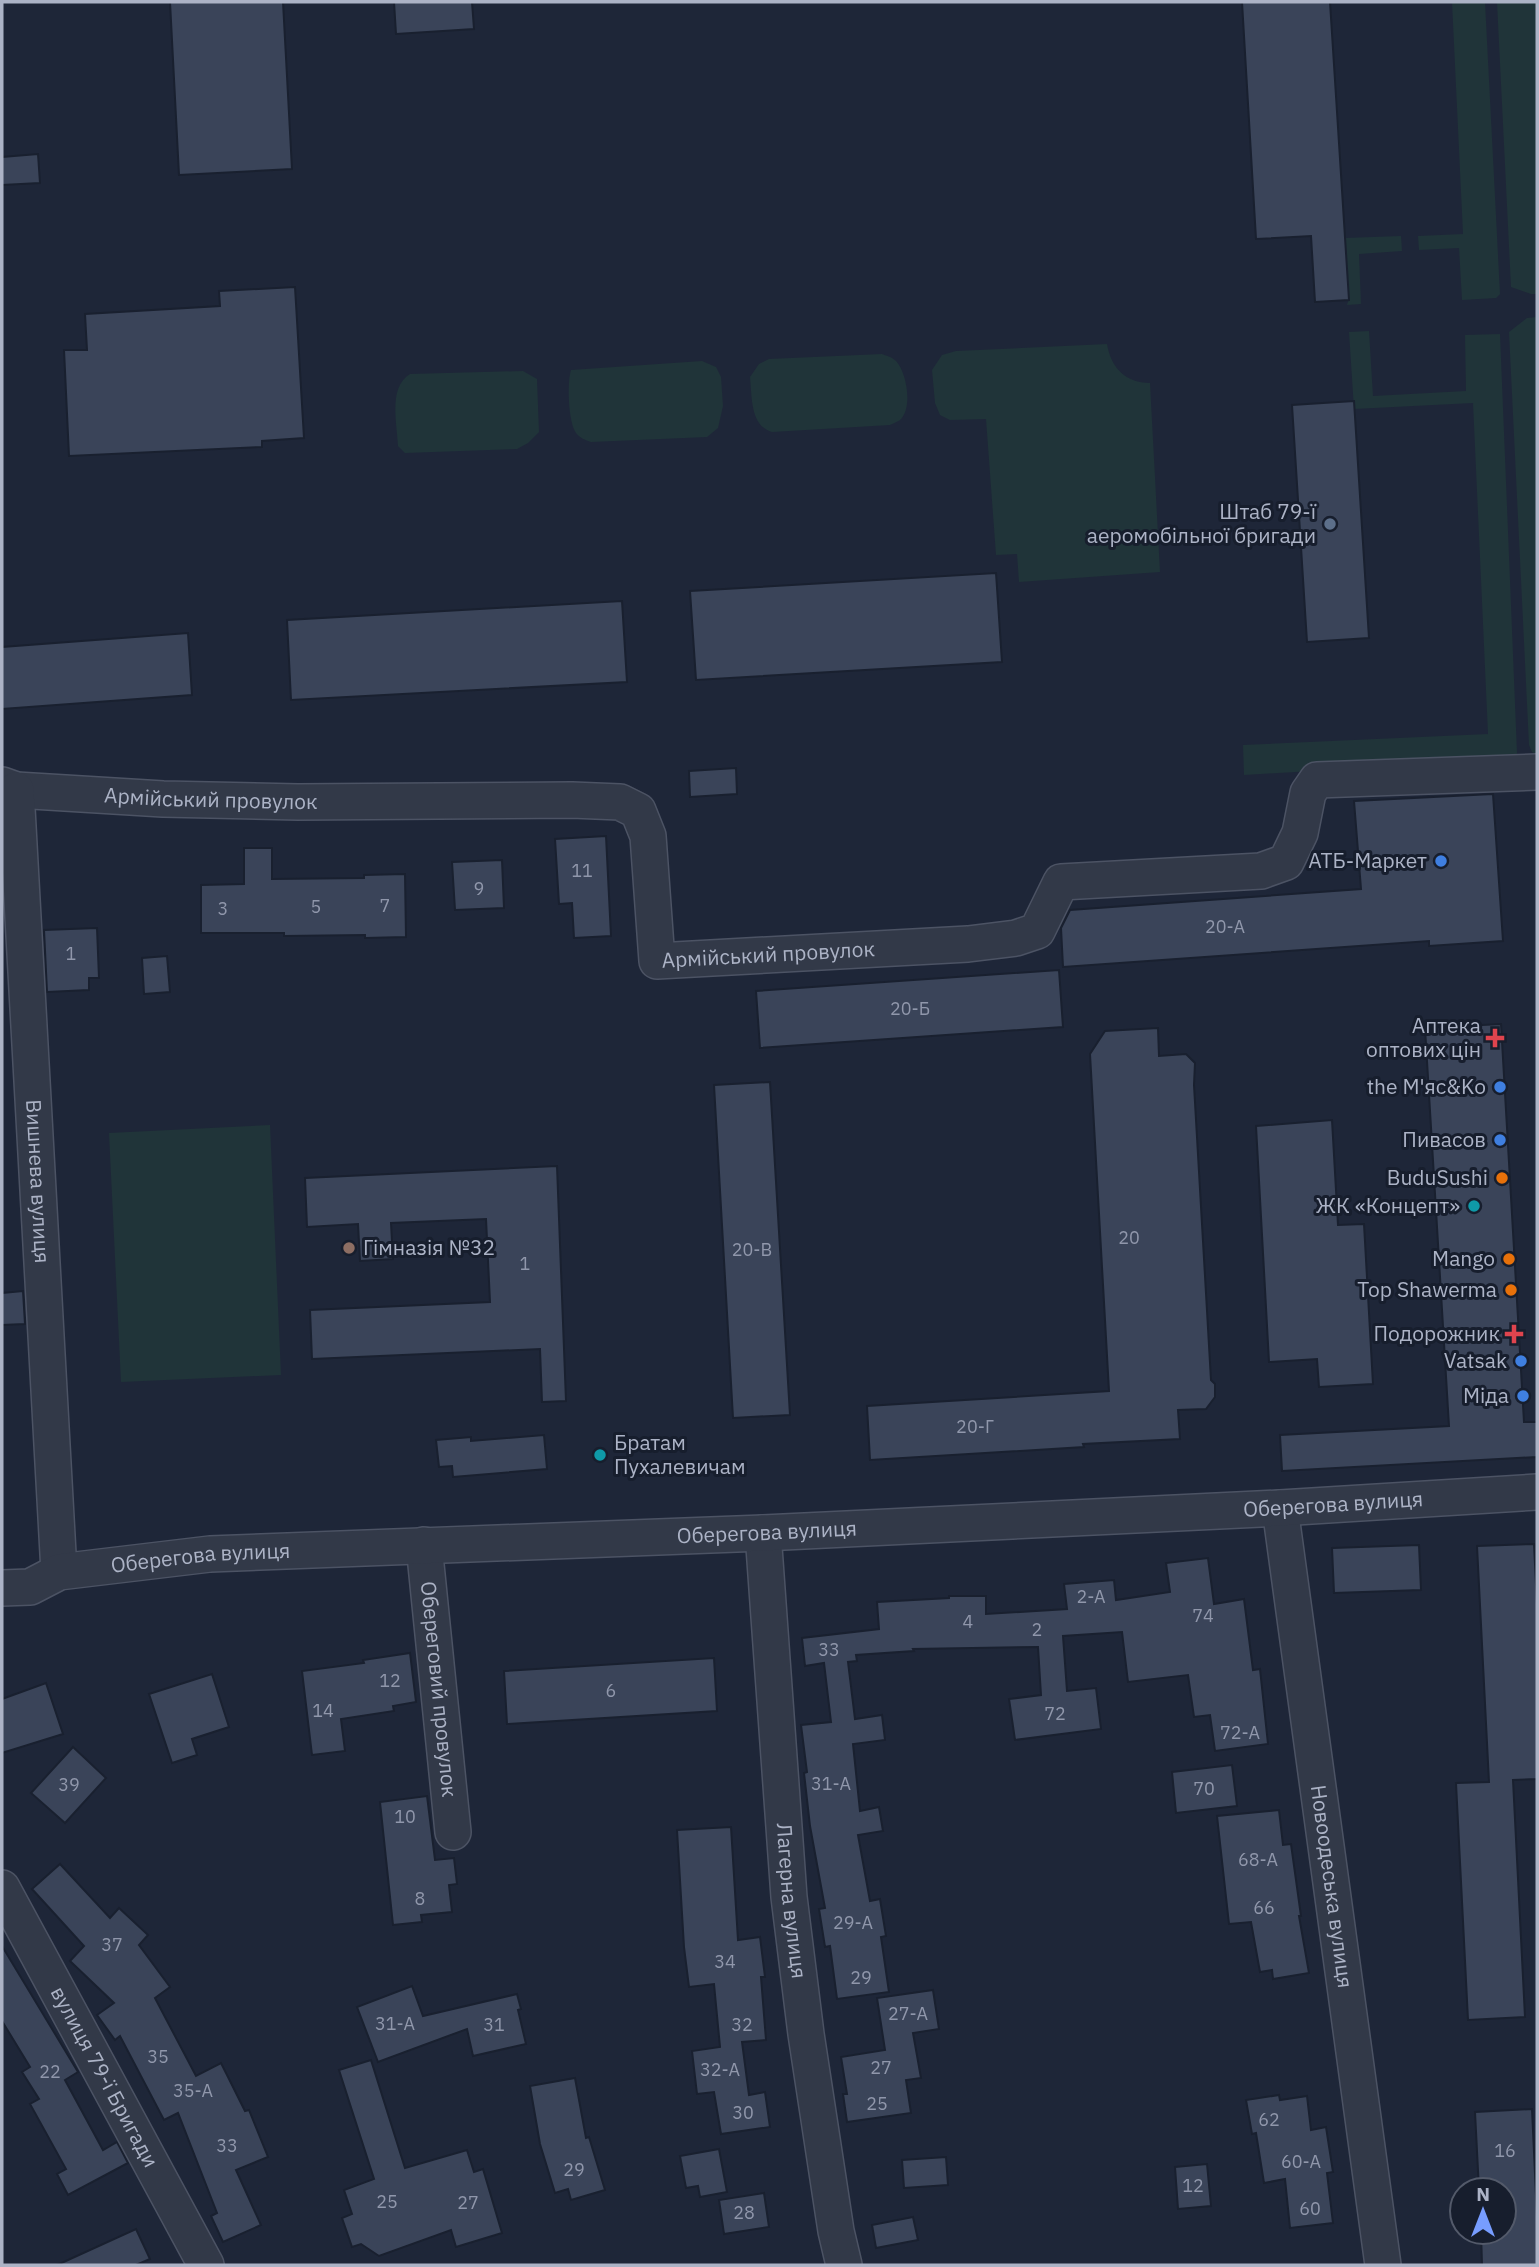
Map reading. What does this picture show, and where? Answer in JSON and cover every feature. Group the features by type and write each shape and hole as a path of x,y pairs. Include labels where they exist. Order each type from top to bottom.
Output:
{"street":[{"name":"Армійський провулок","path":"9,788 163,799 298,802 620,802 638,811 648,836 657,961 968,944 1016,938 1037,931 1061,882 1261,871 1286,862 1300,833 1308,793 1317,780 1537,772"},
{"name":"Вишнева вулиця","path":"9,788 59,1572"},
{"name":"Оберегова вулиця","path":"2,1588 30,1587 59,1572 210,1554 763,1533 1280,1508 1537,1492"},
{"name":"Новоодеська вулиця","path":"1280,1508 1383,2265"},
{"name":"Лагерна вулиця","path":"763,1533 789,1897 808,2047 836,2231 844,2265"},
{"name":"Обереговий провулок","path":"424,1545 453,1832"},
{"name":"вулиця 79-ї Бригади","path":"2,1888 206,2265"}],"green space":[{"path":"1452,2 1485,2 1500,294 1496,298 1462,300 1459,248 1419,250 1418,236 1463,234"},
{"path":"1497,2 1537,2 1537,294 1511,287"},
{"path":"1401,236 1402,251 1359,254 1361,304 1347,305 1349,299 1345,238"},
{"path":"1537,317 1537,755 1529,745 1509,332 1527,318"},
{"path":"1369,331 1373,396 1466,391 1465,335 1500,334 1516,759 1244,775 1243,745 1488,734 1473,403 1354,409 1349,332"},
{"path":"1107,344 1112,360 1121,372 1134,380 1150,383 1160,572 1019,582 1017,554 996,555 986,419 950,420 940,415 935,403 932,370 942,355 956,351"},
{"path":"882,354 896,361 906,382 906,407 904,415 897,422 890,425 772,432 765,429 756,417 750,377 759,364 769,359"},
{"path":"702,361 716,367 721,377 723,406 718,428 707,437 591,442 583,439 573,428 569,402 571,370"},
{"path":"523,371 537,379 539,432 528,443 517,449 405,453 398,446 396,397 403,380 410,374"},
{"path":"270,1125 281,1375 121,1382 109,1133"}],"building":[{"path":"170,2 283,2 292,169 179,175"},
{"path":"394,2 472,2 474,29 396,34"},
{"path":"1242,2 1330,2 1349,300 1315,302 1311,236 1256,239"},
{"path":"38,154 40,183 2,185 2,157"},
{"path":"295,287 304,438 262,441 262,447 69,456 64,350 87,350 85,314 220,306 219,291"},
{"name":"Штаб 79-ї аеромобільної бригади","path":"1354,401 1369,638 1307,642 1292,405"},
{"path":"996,573 1002,662 696,680 690,591"},
{"path":"622,601 627,682 291,700 287,620"},
{"path":"188,633 192,695 2,709 2,647"},
{"path":"736,768 737,794 690,797 689,771"},
{"path":"1493,794 1503,941 1429,946 1429,941 1063,967 1061,928 1070,910 1361,889 1354,801"},
{"path":"606,836 611,936 574,938 572,903 559,904 555,839"},
{"path":"244,848 272,848 272,879 364,878 364,875 405,874 406,937 201,933 201,885 244,884"},
{"path":"502,860 504,908 455,910 452,862"},
{"path":"97,928 99,978 89,978 89,990 47,992 44,930"},
{"path":"167,956 170,992 144,994 142,958"},
{"path":"1059,970 1063,1027 760,1048 756,991"},
{"name":"ЖК «Концепт»","path":"1501,1024 1524,1422 1537,1422 1537,1457 1282,1471 1280,1435 1449,1426 1425,1028"},
{"path":"1158,1028 1159,1056 1186,1054 1195,1063 1194,1085 1211,1380 1215,1384 1215,1397 1206,1409 1178,1410 1180,1439 870,1460 867,1406 1109,1391 1090,1054 1105,1031"},
{"path":"770,1082 790,1415 733,1418 714,1085"},
{"path":"1332,1120 1338,1225 1364,1224 1373,1384 1319,1387 1317,1359 1269,1362 1256,1126"},
{"path":"557,1166 566,1401 542,1402 540,1349 312,1359 310,1310 490,1302 486,1219 391,1223 393,1259 360,1261 358,1224 307,1227 305,1178"},
{"path":"23,1291 25,1324 2,1325 2,1293"},
{"path":"544,1435 547,1469 453,1477 452,1466 439,1467 436,1440 471,1437 471,1441"},
{"path":"1534,1544 1537,1604 1537,1779 1513,1780 1525,2017 1468,2020 1456,1783 1489,1782 1477,1546"},
{"path":"1419,1545 1421,1590 1334,1593 1332,1548"},
{"path":"1208,1558 1214,1604 1244,1599 1253,1670 1260,1669 1268,1744 1215,1751 1210,1715 1194,1717 1188,1675 1128,1682 1122,1632 1063,1636 1067,1691 1096,1688 1101,1729 1015,1740 1009,1699 1041,1695 1038,1647 913,1649 914,1651 856,1655 857,1661 848,1662 855,1719 882,1715 885,1740 853,1744 860,1811 879,1807 883,1831 858,1835 870,1901 880,1899 886,1936 881,1937 889,1992 837,1999 830,1946 825,1947 819,1909 825,1908 810,1826 801,1725 831,1722 824,1663 805,1666 802,1638 879,1629 877,1602 986,1596 986,1614 1067,1609 1064,1584 1114,1580 1116,1600 1170,1592 1166,1563"},
{"path":"410,1653 416,1702 393,1706 394,1711 341,1719 345,1751 312,1755 302,1671 364,1663 363,1660"},
{"path":"714,1658 717,1711 507,1724 504,1671"},
{"path":"212,1674 229,1727 192,1739 197,1755 172,1763 149,1694"},
{"path":"46,1683 63,1734 2,1753 2,1699"},
{"path":"73,1747 106,1778 65,1823 31,1793"},
{"path":"1232,1765 1237,1806 1176,1813 1172,1772"},
{"path":"427,1796 435,1860 454,1858 457,1884 449,1885 452,1912 421,1915 422,1922 393,1925 380,1802"},
{"path":"1279,1810 1283,1845 1291,1844 1309,1973 1273,1979 1272,1970 1260,1972 1251,1922 1229,1924 1217,1816"},
{"path":"731,1827 738,1940 760,1937 765,1977 761,1977 766,2040 742,2042 749,2095 765,2092 770,2127 721,2134 714,2092 697,2094 692,2051 720,2047 714,1984 689,1987 677,1830"},
{"path":"60,1864 110,1918 119,1908 148,1935 139,1945 170,1987 155,1998 196,2076 221,2063 245,2111 249,2110 268,2157 236,2170 261,2225 223,2242 211,2216 217,2213 178,2113 164,2120 120,2036 115,2040 97,2015 114,2003 70,1961 84,1946 32,1889"},
{"path":"2,1946 78,2072 65,2080 103,2150 117,2142 128,2163 68,2195 57,2174 66,2169 30,2104 39,2099 22,2072 30,2067 2,2021"},
{"path":"412,1986 423,2016 517,1994 526,2044 473,2056 467,2029 378,2062 357,2007"},
{"path":"933,1990 939,2029 913,2033 921,2078 906,2080 911,2113 847,2122 843,2094 847,2094 841,2057 885,2050 877,1998"},
{"path":"371,2060 405,2168 467,2150 474,2172 483,2169 502,2233 456,2247 451,2230 379,2256 361,2244 352,2247 342,2218 352,2214 344,2190 374,2179 339,2070"},
{"path":"575,2078 586,2138 589,2137 605,2190 571,2200 568,2189 555,2193 540,2144 530,2086"},
{"path":"1279,2095 1280,2100 1307,2096 1311,2130 1326,2127 1333,2172 1327,2173 1333,2223 1290,2228 1285,2179 1264,2183 1256,2133 1252,2134 1246,2100"},
{"path":"1532,2109 1537,2265 1482,2265 1481,2246 1518,2246 1518,2176 1478,2176 1475,2112"},
{"path":"719,2149 727,2192 700,2197 698,2186 686,2188 680,2156"},
{"path":"946,2157 948,2185 904,2188 902,2160"},
{"path":"1207,2164 1211,2206 1178,2209 1175,2167"},
{"path":"764,2193 769,2227 724,2234 719,2200"},
{"path":"913,2217 918,2240 876,2248 872,2225"},
{"path":"136,2229 150,2259 136,2265 57,2265"}],"place":[{"name":"Штаб 79-ї аеромобільної бригади","path":"1330,524"},
{"name":"АТБ-Маркет","path":"1441,861"},
{"name":"Аптека оптових цін","path":"1495,1038"},
{"name":"the М'яс&Kо","path":"1500,1087"},
{"name":"Пивасов","path":"1500,1140"},
{"name":"BuduSushi","path":"1502,1178"},
{"name":"ЖК «Концепт»","path":"1474,1206"},
{"name":"Гімназія №32","path":"349,1248"},
{"name":"Mango","path":"1509,1259"},
{"name":"Top Shawerma","path":"1511,1290"},
{"name":"Подорожник","path":"1514,1334"},
{"name":"Vatsak","path":"1521,1361"},
{"name":"Міда","path":"1523,1396"},
{"name":"Братам Пухалевичам","path":"600,1455"}]}
